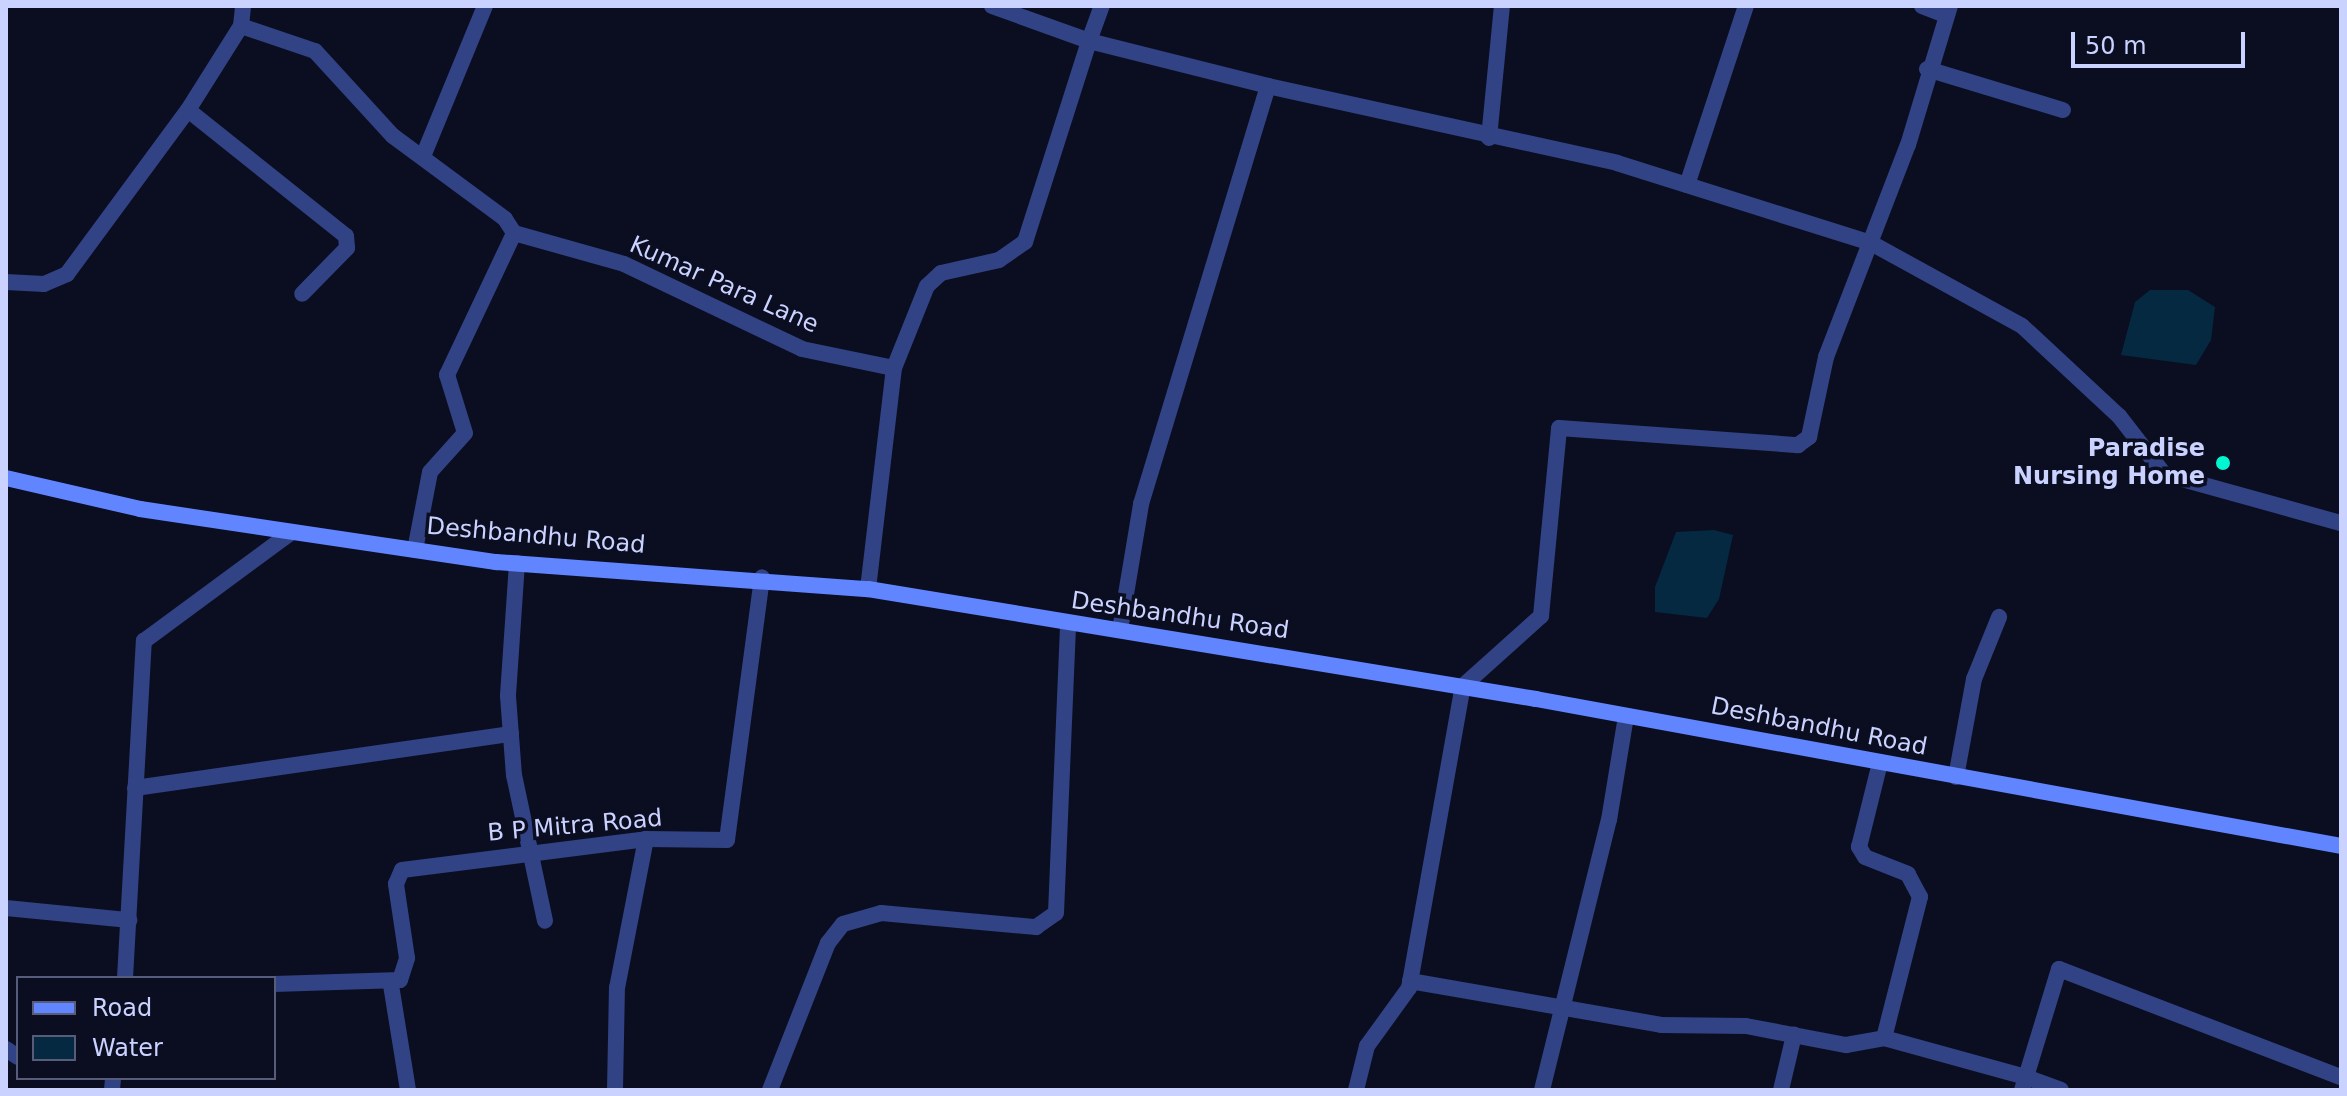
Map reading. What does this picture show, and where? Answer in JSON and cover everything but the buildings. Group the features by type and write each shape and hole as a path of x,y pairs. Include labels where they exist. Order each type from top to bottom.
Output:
{"street":[{"path":"6,282 44,284 67,274 188,110 241,26 243,6"},
{"path":"424,154 485,6"},
{"path":"992,6 1089,41 1687,185 1871,243 2022,326 2119,416 2164,474 2341,523"},
{"path":"868,589 894,368 927,286 941,273 999,260 1025,242 1102,6"},
{"path":"1489,138 1502,6"},
{"path":"1687,185 1746,6"},
{"path":"1356,1090 1367,1046 1405,1002 1463,686 1541,616 1559,428 1798,445 1816,422 1826,357 1871,243 1948,10 1922,6"},
{"name":"Kumar Para Lane","path":"241,26 315,51 393,136 424,154 514,233 624,264 802,349 894,368"},
{"path":"1927,69 2063,110"},
{"path":"1120,630 1141,504 1268,86"},
{"path":"188,110 346,236 347,248 302,294"},
{"path":"415,550 430,472 465,433 447,375 514,233"},
{"name":"Deshbandhu Road","path":"6,478 140,509 415,550 517,563 762,577 868,589 1068,625 1120,630 1463,686 2341,846"},
{"path":"125,976 144,641 292,532"},
{"path":"517,563 511,734 527,851 545,921"},
{"name":"B P Mitra Road","path":"391,985 404,976 407,958 396,884 402,870 527,851 646,839 720,845 731,835 762,577"},
{"path":"1956,777 1974,679 1999,617"},
{"path":"770,1090 828,943 843,924 881,913 1036,927 1056,913 1068,625"},
{"path":"1542,1090 1626,716"},
{"path":"135,788 511,734"},
{"path":"1880,763 1859,847 1865,857 1908,874 1920,897 1884,1038"},
{"path":"615,1090 617,988 646,839"},
{"path":"6,908 129,920"},
{"path":"2024,1084 2059,969 2341,1077"},
{"path":"1410,981 1561,1010 1794,1035 1846,1045 1884,1038 2024,1084 2061,1090"},
{"path":"276,984 391,985 408,1090"},
{"path":"1781,1090 1794,1035"}],"water":[{"path":"2150,290 2188,290 2215,307 2211,340 2196,365 2121,355 2135,302"},
{"path":"1714,530 1733,535 1719,599 1707,618 1655,612 1655,587 1676,532"}],"place":[{"name":"Paradise Nursing Home","path":"2223,463"}]}
